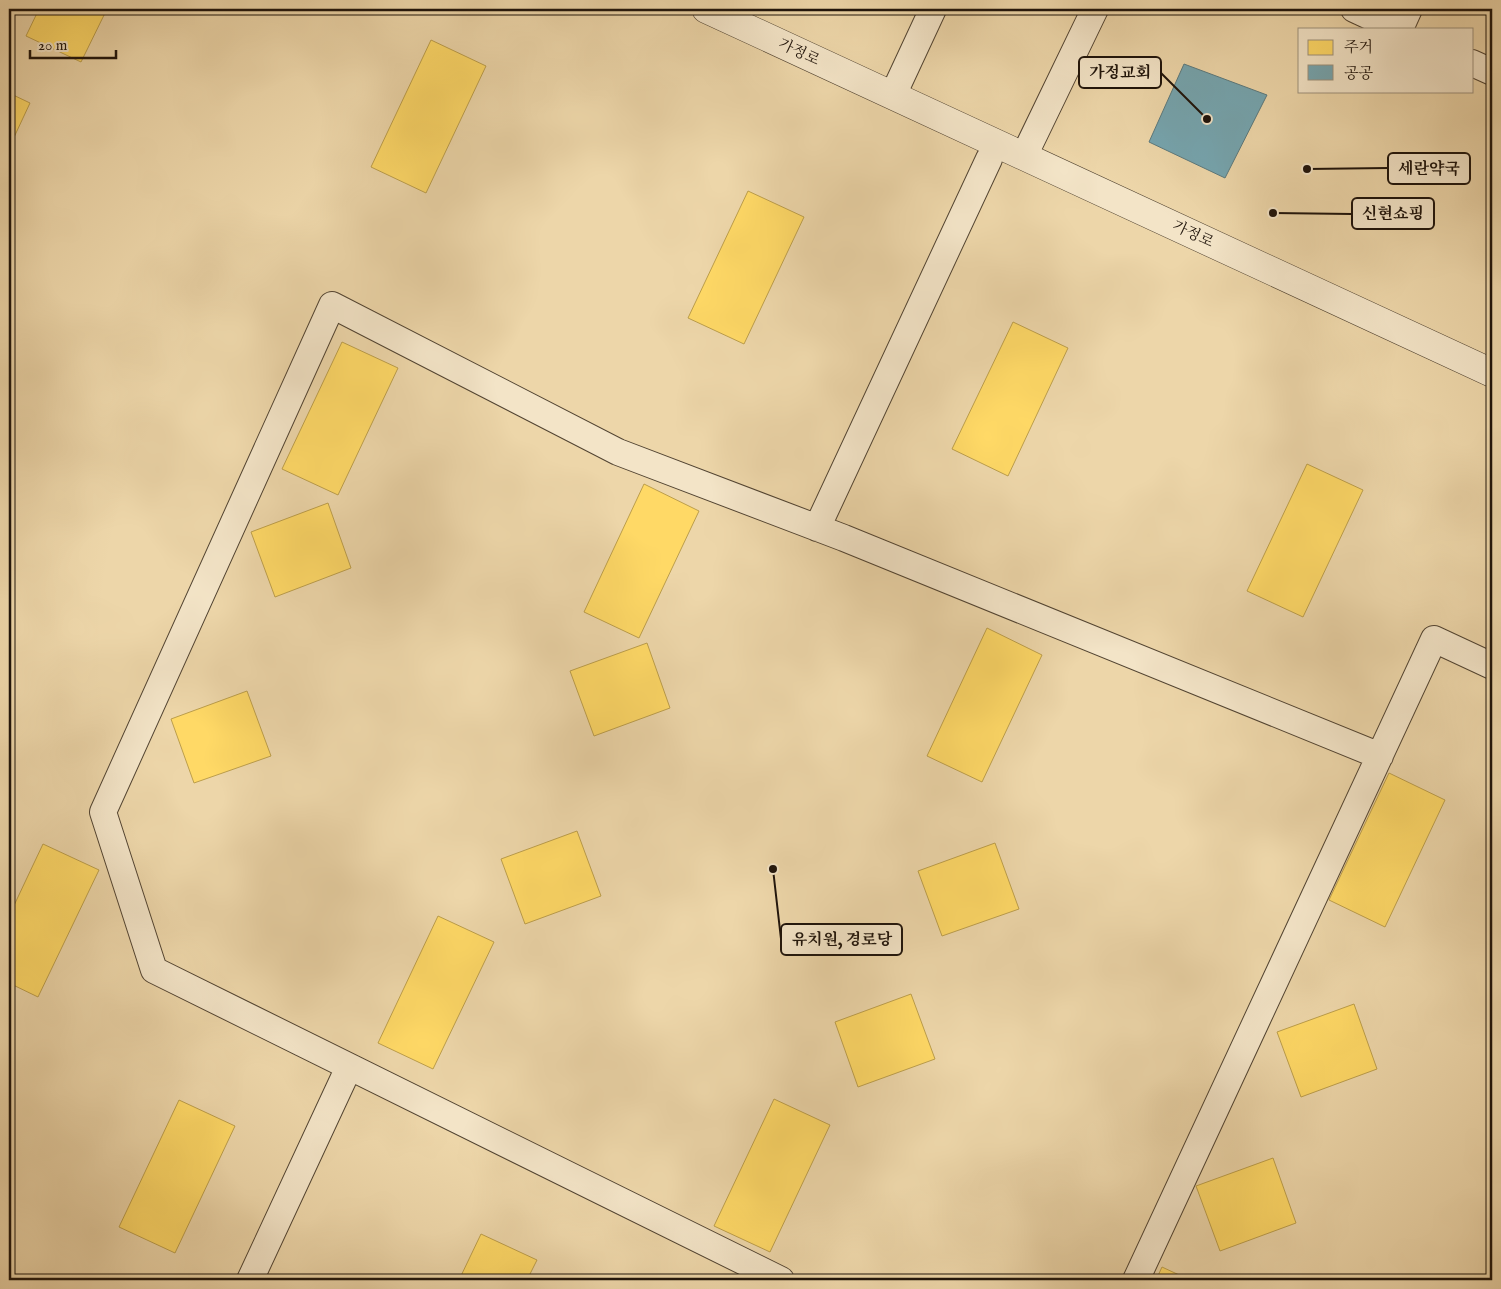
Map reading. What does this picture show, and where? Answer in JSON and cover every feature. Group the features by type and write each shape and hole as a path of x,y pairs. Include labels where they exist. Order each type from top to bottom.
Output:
{"street":[{"name":"가정로","path":"706,9 1492,373"},
{"path":"893,95 933,9"},
{"path":"1024,156 1095,9"},
{"path":"1354,9 1396,28"},
{"path":"1399,28 1409,9"},
{"path":"1474,64 1492,72"},
{"path":"817,528 989,159"},
{"path":"781,1280 154,970 103,812 332,305 618,452 817,528 1380,756"},
{"path":"1136,1280 1434,639 1492,666"},
{"path":"250,1280 349,1067"}],"building: 주거":[{"path":"39,9 107,9 81,62 26,36"},
{"path":"431,40 486,66 426,193 371,167"},
{"path":"9,93 30,103 9,148"},
{"path":"748,191 804,217 744,344 688,318"},
{"path":"1013,322 1068,348 1008,476 952,449"},
{"path":"342,342 398,368 338,495 282,469"},
{"path":"1307,464 1363,490 1303,617 1247,591"},
{"path":"644,484 699,511 639,638 584,612"},
{"path":"328,503 351,568 275,597 251,532"},
{"path":"987,628 1042,655 982,782 927,756"},
{"path":"647,643 670,708 594,736 570,671"},
{"path":"247,691 271,756 194,783 171,719"},
{"path":"1389,773 1445,800 1385,927 1329,900"},
{"path":"577,831 601,896 525,924 501,859"},
{"path":"995,843 1019,909 942,936 918,871"},
{"path":"43,844 99,870 38,997 9,983 9,916"},
{"path":"438,916 494,942 433,1069 378,1043"},
{"path":"911,994 935,1059 858,1087 835,1022"},
{"path":"1354,1004 1377,1069 1301,1097 1277,1032"},
{"path":"774,1099 830,1125 770,1252 714,1226"},
{"path":"179,1100 235,1126 175,1253 119,1227"},
{"path":"1273,1158 1296,1223 1220,1251 1196,1186"},
{"path":"481,1234 537,1260 527,1280 459,1280"},
{"path":"1162,1267 1190,1280 1156,1280"}],"building: 공공":[{"path":"1184,64 1267,95 1225,178 1149,142"}],"place":[{"name":"가정교회","path":"1207,119"},
{"name":"세란약국","path":"1307,169"},
{"name":"신현쇼핑","path":"1273,213"},
{"name":"유치원, 경로당","path":"773,869"}]}
